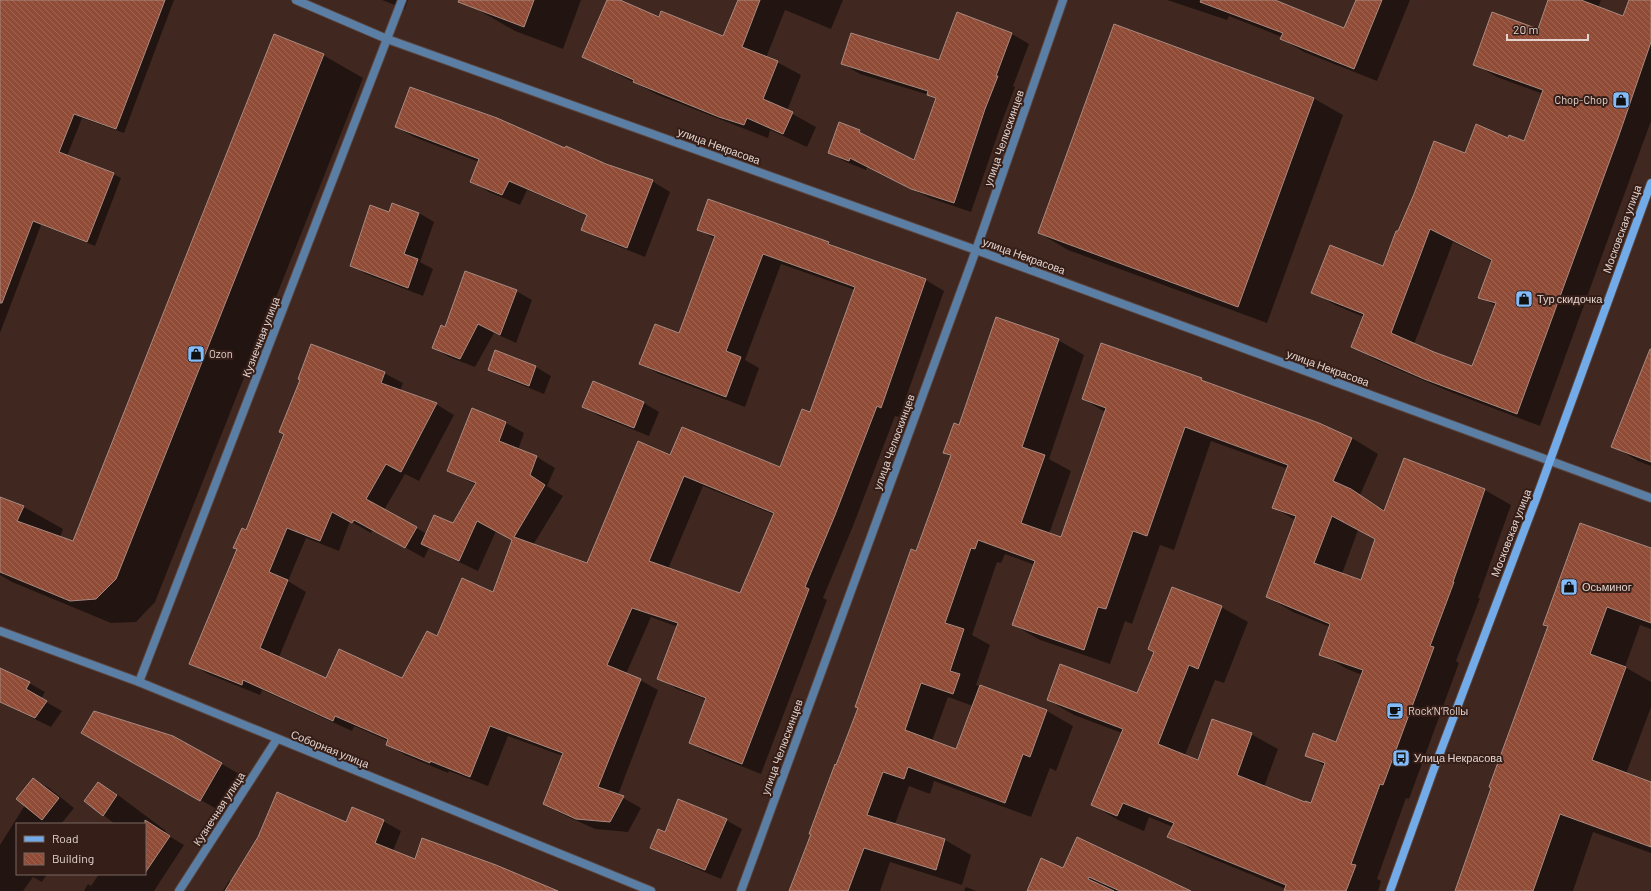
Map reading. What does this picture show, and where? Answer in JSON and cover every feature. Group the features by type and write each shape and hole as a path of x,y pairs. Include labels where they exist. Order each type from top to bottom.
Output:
{"main road":[{"name":"Московская улица","path":"1390,891 1432,774 1550,461 1651,183"}],"street":[{"name":"улица Некрасова","path":"296,0 388,39 976,250 1651,498"},
{"name":"Кузнечная улица","path":"139,682 402,0"},
{"name":"улица Челюскинцев","path":"741,891 976,250 1063,0"},
{"name":"Соборная улица","path":"0,631 139,682 651,891"},
{"name":"Кузнечная улица","path":"180,891 277,739"}],"building":[{"path":"0,0 165,0 116,129 74,114 59,152 114,173 87,242 33,221 2,303 0,303"},
{"path":"459,0 534,0 524,27 458,2"},
{"path":"607,0 620,0 659,17 661,11 723,36 738,0 760,0 742,47 778,61 763,99 793,112 783,134 747,118 744,125 719,117 633,82 634,80 582,57"},
{"path":"1201,0 1275,0 1344,28 1356,0 1382,0 1354,69 1280,39 1283,33 1200,2"},
{"path":"1548,0 1581,0 1623,16 1629,0 1651,0 1651,42 1618,138 1517,414 1424,379 1351,347 1364,314 1311,293 1330,245 1383,266 1396,231 1398,231 1414,194 1434,141 1465,153 1476,124 1508,138 1509,135 1524,141 1543,90 1473,65 1492,12 1538,29","holes":["1430,229 1492,260 1478,298 1496,303 1472,366 1434,352 1391,333"]},
{"path":"957,12 1012,33 996,76 998,76 985,109 954,203 911,189 850,158 849,161 828,153 839,122 860,130 859,132 914,160 936,98 927,95 928,91 841,64 851,33 939,60"},
{"path":"1114,24 1314,98 1238,307 1038,233"},
{"path":"274,34 324,54 116,579 96,599 70,601 0,572 0,497 24,506 17,521 73,541"},
{"path":"410,87 497,118 565,148 566,146 606,164 653,180 627,248 581,230 587,215 509,181 502,195 470,182 479,159 395,127"},
{"path":"708,199 829,242 828,244 926,279 881,408 877,406 835,515 805,587 809,589 742,764 689,743 706,698 657,679 678,623 632,608 607,665 641,679 598,787 624,796 610,822 576,819 543,804 563,753 490,726 470,777 386,745 388,739 335,716 333,721 243,680 242,685 189,664 237,549 233,548 242,528 246,530 284,434 279,432 300,380 298,379 311,344 385,372 381,383 437,403 401,472 386,464 366,499 417,527 405,548 354,520 352,523 332,512 320,541 287,528 269,572 288,580 260,648 326,678 339,649 402,678 427,631 437,636 462,578 493,592 512,540 477,521 459,561 421,544 434,515 453,523 476,483 447,471 472,408 506,422 499,441 537,456 530,475 545,485 514,537 587,563 638,441 670,455 682,427 780,467 802,409 810,412 855,287 763,254 726,351 741,357 726,397 639,364 655,324 679,333 715,236 697,230","holes":["684,476 774,513 740,593 649,561"]},
{"path":"392,203 419,213 404,254 418,259 408,288 350,266 370,205 389,212"},
{"path":"465,271 517,290 500,335 478,324 460,359 432,348 441,325 445,327"},
{"path":"996,317 1059,339 1022,447 1045,455 1021,523 1061,537 1106,408 1082,399 1101,343 1202,378 1201,380 1319,423 1352,438 1333,481 1351,489 1384,511 1404,458 1485,489 1454,582 1430,646 1434,647 1383,785 1380,784 1351,864 1356,865 1346,891 1284,891 1286,885 1167,837 1174,823 1123,803 1117,816 1091,805 1123,729 1047,700 1060,664 1137,693 1154,652 1148,649 1172,587 1222,606 1198,669 1189,665 1158,744 1198,760 1212,719 1252,733 1237,775 1311,803 1325,763 1305,756 1313,733 1336,742 1363,670 1319,655 1330,624 1266,597 1296,516 1272,508 1288,465 1185,427 1147,536 1133,531 1106,609 1098,607 1084,650 1012,625 1035,561 978,540 975,549 971,548 945,623 964,629 950,671 960,674 953,694 921,683 905,730 956,749 980,685 1047,710 1030,757 1023,754 1005,803 908,767 904,779 883,772 867,815 945,839 936,870 864,848 848,891 789,891 811,834 809,834 835,764 836,765 858,708 855,707 911,549 916,551 951,455 943,453 954,423 959,425","holes":["1332,516 1375,539 1361,580 1314,563"]},
{"path":"1651,349 1651,462 1611,447"},
{"path":"495,350 536,366 529,386 488,370"},
{"path":"593,381 644,402 634,428 582,407"},
{"path":"1580,523 1651,548 1651,623 1607,607 1590,654 1626,667 1592,760 1651,782 1651,847 1560,814 1533,891 1455,891 1491,788 1489,787 1548,626 1543,625"},
{"path":"0,668 30,682 26,689 47,701 35,718 0,702"},
{"path":"94,711 173,736 222,763 200,801 81,733"},
{"path":"33,778 59,798 42,820 16,799"},
{"path":"98,782 117,795 103,816 84,801"},
{"path":"277,792 346,822 352,807 384,820 375,843 415,859 422,838 496,865 558,891 225,891 258,837"},
{"path":"678,799 727,819 705,870 650,848 658,829 665,832"},
{"path":"145,820 170,836 146,872 146,823"},
{"path":"1077,837 1191,891 1120,891 1089,877 1088,879 1114,891 1027,891 1041,858 1063,868"}],"place":[{"name":"Chop-Chop","path":"1621,100"},
{"name":"Тур скидочка","path":"1524,299"},
{"name":"Ozon","path":"196,354"},
{"name":"Осьминог","path":"1569,587"},
{"name":"Rock’N’Rollы","path":"1395,711"},
{"name":"Улица Некрасова","path":"1401,758"}]}
